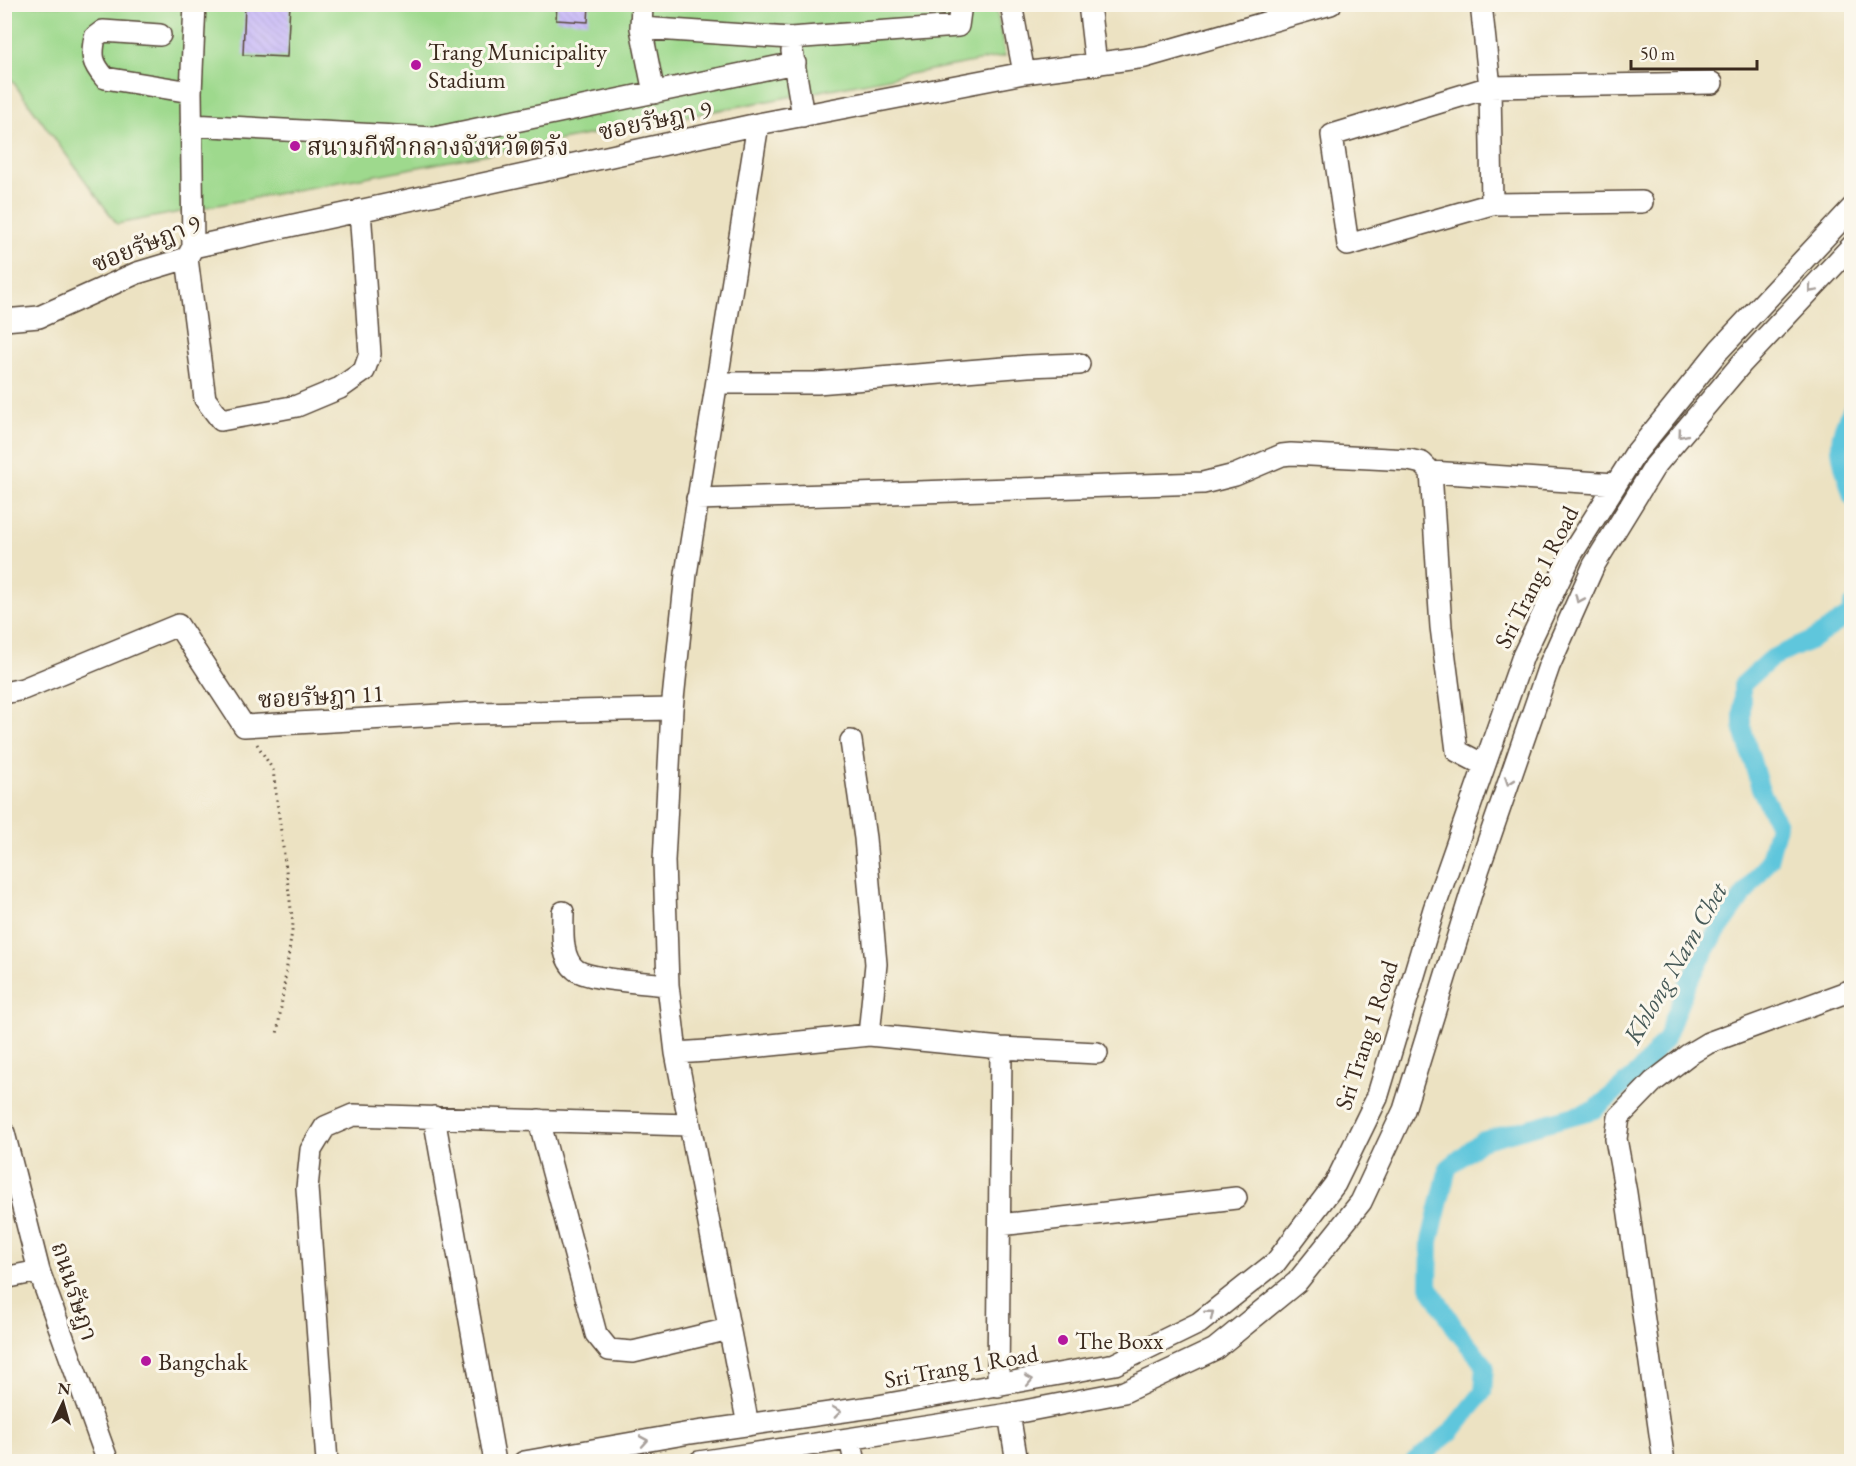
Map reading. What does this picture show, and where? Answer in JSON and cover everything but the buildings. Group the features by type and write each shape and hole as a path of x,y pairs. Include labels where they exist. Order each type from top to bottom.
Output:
{"street":[{"path":"195,4 190,92 190,252 205,399 221,420 297,406 340,388 364,371 370,354 360,210"},
{"path":"642,4 641,28 654,93"},
{"path":"641,28 790,38 958,26 961,4"},
{"path":"1011,4 1024,74"},
{"path":"1089,4 1096,65"},
{"name":"ซอยรัษฎา 9","path":"4,320 39,316 190,252 360,210 759,124 1024,74 1145,57 1331,4"},
{"path":"1481,4 1490,87 1492,204"},
{"path":"160,35 103,31 95,37 92,52 95,68 105,78 190,92"},
{"path":"790,38 803,116"},
{"path":"191,125 434,138 795,63"},
{"path":"1642,202 1492,204 1348,244 1332,135 1490,87 1712,83"},
{"path":"748,1425 676,1053 668,985 664,861 672,710 686,574 759,124"},
{"name":"Sri Trang 1 Road","path":"524,1461 872,1407 1116,1364 1199,1323 1276,1262 1335,1184 1377,1098 1434,909 1484,765 1523,656 1571,555 1635,454 1719,350 1851,208"},
{"name":"Sri Trang 1 Road","path":"699,1461 1009,1414 1124,1392 1215,1349 1297,1282 1361,1202 1404,1110 1479,868 1549,666 1594,565 1655,466 1742,363 1851,246"},
{"path":"718,383 817,383 1079,364"},
{"path":"698,499 1203,483 1235,476 1282,455 1291,454 1409,460 1422,463 1431,472 1615,484"},
{"path":"1431,472 1441,627 1457,751 1484,765"},
{"name":"ซอยรัษฎา 11","path":"4,693 23,688 178,625 244,726 476,713 672,710"},
{"path":"851,741 865,838 876,964 869,1035"},
{"path":"563,912 563,940 567,956 576,969 591,975 668,985"},
{"path":"1664,1461 1626,1193 1616,1139 1619,1117 1653,1082 1708,1043 1851,990"},
{"path":"676,1053 869,1035 1002,1048 1097,1053"},
{"path":"998,1386 1002,1048"},
{"path":"327,1461 307,1188 311,1150 325,1127 353,1115 689,1125"},
{"path":"434,1117 495,1461"},
{"path":"540,1120 596,1334 609,1350 633,1352 729,1329"},
{"name":"ถนนรัษฎา","path":"4,1132 39,1271 108,1461"},
{"path":"1000,1225 1236,1198"},
{"path":"4,1278 39,1271"},
{"path":"1009,1414 1017,1461"},
{"path":"850,1439 855,1461"}],"path":[{"path":"244,726 273,770 293,924 277,1035"}],"green space":[{"name":"สนามกีฬากลางจังหวัดตรัง","path":"4,5 996,5 1005,56 117,224 5,71"}],"waterway":[{"name":"Khlong Nam Chet","path":"1852,409 1841,433 1840,443 1842,463 1852,497"},
{"name":"Khlong Nam Chet","path":"1414,1462 1452,1431 1483,1392 1485,1365 1458,1333 1429,1286 1430,1241 1448,1168 1481,1141 1594,1110 1639,1072 1666,1038 1686,987 1715,935 1769,860 1778,825 1760,788 1742,726 1742,685 1772,658 1812,640 1851,614 1852,606"}],"place":[{"name":"Trang Municipality Stadium","path":"416,65"},
{"name":"สนามกีฬากลางจังหวัดตรัง","path":"295,146"},
{"name":"The Boxx","path":"1063,1340"},
{"name":"Bangchak","path":"146,1361"}]}
